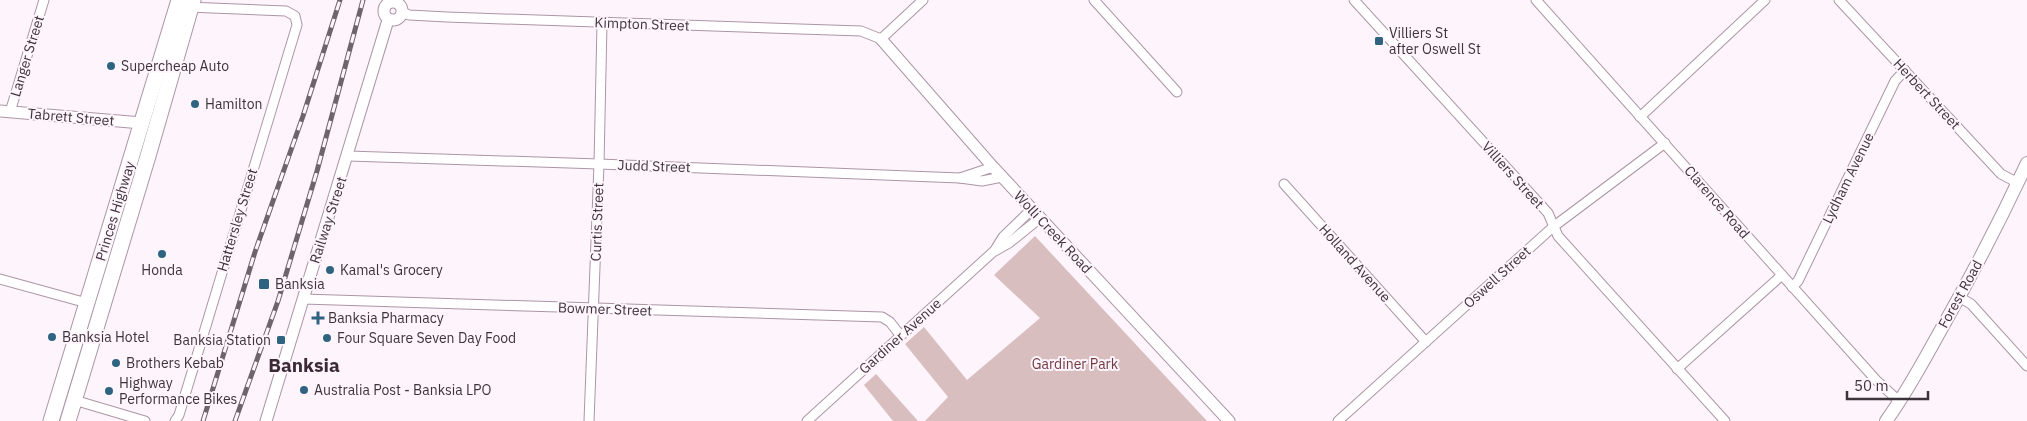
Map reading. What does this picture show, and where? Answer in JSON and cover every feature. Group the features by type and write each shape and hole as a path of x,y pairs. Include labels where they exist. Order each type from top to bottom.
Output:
{"highway":[{"name":"Princes Highway","path":"51,421 142,123 185,3"},
{"name":"Princes Highway","path":"68,421 151,147 185,3"}],"main road":[{"name":"Forest Road","path":"1886,421 1900,402 1959,297 1989,242 2027,163"}],"street":[{"name":"Langer Street","path":"5,111 44,0"},
{"path":"881,40 923,0"},
{"path":"1094,0 1177,92"},
{"name":"Villiers Street","path":"1354,0 1548,213 1552,227 1558,236 1726,421"},
{"name":"Clarence Road","path":"1536,0 1876,380 1900,402"},
{"path":"1640,117 1765,0"},
{"name":"Herbert Street","path":"1840,0 2001,174 2018,183"},
{"path":"394,1 400,6 402,12 396,20 388,20 384,9 388,3 394,1"},
{"name":"Hattersley Street","path":"177,418 297,25 295,16 286,11 185,3"},
{"name":"Kimpton Street","path":"402,12 410,15 602,23 861,31 881,40"},
{"name":"Railway Street","path":"266,421 388,20"},
{"name":"Curtis Street","path":"589,421 599,164 602,23"},
{"name":"Wolli Creek Road","path":"881,40 1002,177 1229,421"},
{"name":"Lydham Avenue","path":"1792,287 1798,281 1895,81 1905,70"},
{"name":"Tabrett Street","path":"5,111 142,123"},
{"name":"Oswell Street","path":"1338,421 1552,227 1665,143"},
{"name":"Judd Street","path":"348,156 960,178 982,181 1002,177"},
{"name":"Judd Street","path":"960,178 993,167"},
{"name":"Holland Avenue","path":"1284,184 1426,342"},
{"name":"Gardiner Avenue","path":"994,252 1004,237 1032,209"},
{"name":"Gardiner Avenue","path":"807,421 994,252 1010,243 1040,218"},
{"path":"1677,369 1782,275"},
{"path":"0,279 87,303"},
{"path":"1959,297 1971,304 2027,366"},
{"name":"Bowmer Street","path":"302,299 882,317 890,322 900,335"},
{"path":"74,400 145,421"}],"green space":[{"name":"Gardiner Park","path":"1035,236 1207,421 925,421 948,397 905,344 924,327 967,380 1040,318 994,275"},
{"path":"876,374 918,421 893,421 864,385"}],"railway":[{"path":"203,421 255,252 303,116 340,0"},
{"path":"235,421 278,301 317,171 363,0"}],"place":[{"name":"Villiers St after Oswell St","path":"1379,41"},
{"name":"Supercheap Auto","path":"111,66"},
{"name":"Hamilton","path":"195,104"},
{"name":"Honda","path":"162,254"},
{"name":"Kamal's Grocery","path":"330,270"},
{"name":"Banksia","path":"264,284"},
{"name":"Banksia Pharmacy","path":"318,318"},
{"name":"Banksia Hotel","path":"52,337"},
{"name":"Four Square Seven Day Food","path":"327,338"},
{"name":"Banksia Station","path":"281,340"},
{"name":"Brothers Kebab","path":"116,363"},
{"name":"Australia Post - Banksia LPO","path":"304,390"},
{"name":"Highway Performance Bikes","path":"109,391"}],"district":[{"name":"Banksia","path":"304,365"}]}
